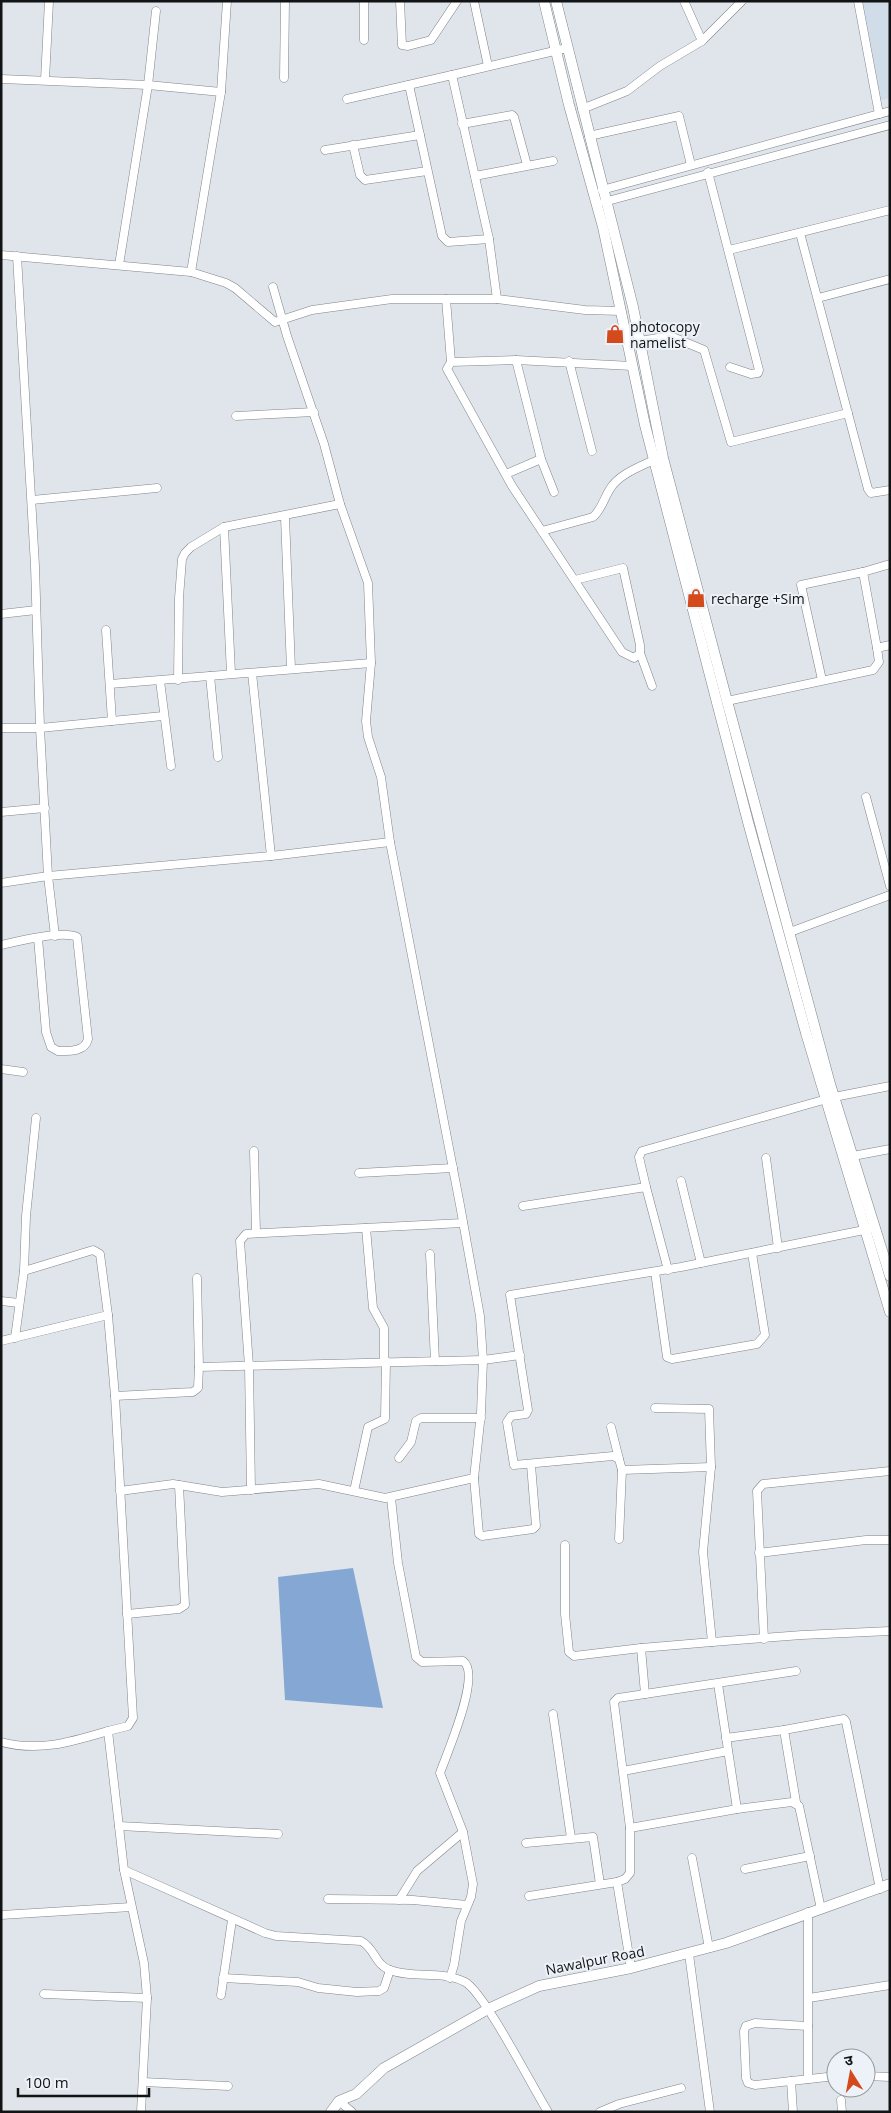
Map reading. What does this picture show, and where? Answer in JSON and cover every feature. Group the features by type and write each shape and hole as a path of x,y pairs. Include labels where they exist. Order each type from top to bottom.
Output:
{"street":[{"path":"45,80 48,1"},
{"path":"191,272 220,92 227,1"},
{"path":"284,78 285,1"},
{"path":"364,1 364,40"},
{"path":"400,1 402,45 408,46 431,40 457,1"},
{"path":"474,1 488,66"},
{"path":"544,1 555,51 603,227 654,460 748,822 830,1098 871,1229 890,1276"},
{"path":"556,1 604,202 640,340 663,458 790,932 830,1098 852,1156 890,1312"},
{"path":"684,1 702,41"},
{"path":"582,109 627,91 660,66 702,41 742,1"},
{"path":"858,1 879,114"},
{"path":"119,266 148,85 156,11"},
{"path":"347,99 567,48"},
{"path":"452,75 489,239 497,299"},
{"path":"1,79 148,85 220,92"},
{"path":"409,85 426,171 444,239 448,242 489,239"},
{"path":"602,190 890,111"},
{"path":"462,124 512,115 527,165"},
{"path":"589,136 679,116 691,165"},
{"path":"604,202 708,172 890,125"},
{"path":"325,150 420,135"},
{"path":"353,145 360,175 365,180 426,171"},
{"path":"475,176 552,161"},
{"path":"708,172 759,370 751,374 730,367"},
{"path":"729,250 890,210"},
{"path":"800,233 868,489 871,493 890,490"},
{"path":"1,255 191,272 226,283 242,293 270,320 282,321 312,310 372,300 497,299 585,310 621,311"},
{"path":"17,256 32,500 44,808 48,876 55,936"},
{"path":"818,298 890,279"},
{"path":"273,287 282,321 314,412 340,504 368,583 371,663 366,722 381,777 390,842 480,1316 483,1360 481,1418 474,1478 478,1534 482,1536 533,1529 537,1523 531,1465"},
{"path":"446,299 450,362 447,369 506,474 622,652 634,658 640,653"},
{"path":"640,340 670,336 704,350 731,442 848,413"},
{"path":"516,360 541,459 554,492"},
{"path":"450,362 569,361 632,366"},
{"path":"569,361 592,451"},
{"path":"236,416 314,412"},
{"path":"506,474 541,459"},
{"path":"542,531 593,516 598,512 610,487 626,475 654,460"},
{"path":"32,500 157,488"},
{"path":"178,680 182,559 190,547 224,527 285,517 340,504"},
{"path":"285,517 291,668"},
{"path":"224,527 231,673"},
{"path":"822,680 801,585 863,572 890,564"},
{"path":"575,580 623,568 640,645 640,653 652,686"},
{"path":"727,701 873,670 879,662 863,572"},
{"path":"1,614 36,610"},
{"path":"106,630 112,721"},
{"path":"877,648 890,645"},
{"path":"110,684 371,663"},
{"path":"252,673 271,856"},
{"path":"210,676 218,757"},
{"path":"160,681 171,766"},
{"path":"1,728 40,728 164,716"},
{"path":"866,797 890,886"},
{"path":"1,812 44,808"},
{"path":"1,883 48,876 271,856 390,842"},
{"path":"790,932 890,895"},
{"path":"1,945 38,938 74,935 80,949 88,1039 85,1046 73,1051 58,1051 49,1043 46,1032 38,938"},
{"path":"1,1069 23,1072"},
{"path":"668,1270 639,1157 642,1151 830,1098 890,1086"},
{"path":"15,1338 24,1272 26,1216 36,1118"},
{"path":"852,1156 890,1149"},
{"path":"254,1151 256,1233"},
{"path":"766,1158 778,1248"},
{"path":"359,1173 452,1168"},
{"path":"681,1181 700,1264"},
{"path":"523,1206 646,1187"},
{"path":"251,1490 249,1366 240,1240 246,1234 256,1233 463,1223"},
{"path":"354,1491 368,1427 385,1419 384,1328 373,1308 366,1228"},
{"path":"619,1459 613,1456 531,1465 514,1465 507,1422 511,1416 526,1414 528,1410 510,1296 668,1270 871,1229"},
{"path":"1,1742 23,1747 63,1744 128,1726 133,1718 115,1396 108,1315 100,1254 93,1250 24,1272"},
{"path":"655,1272 667,1357 672,1359 757,1344 765,1335 752,1253"},
{"path":"430,1254 435,1361"},
{"path":"115,1396 193,1392 198,1388 197,1278"},
{"path":"1,1301 19,1303"},
{"path":"1,1341 108,1315"},
{"path":"199,1367 483,1360 520,1355"},
{"path":"655,1408 709,1409 711,1466 703,1552 712,1642"},
{"path":"399,1458 411,1442 416,1421 421,1418 481,1418"},
{"path":"611,1427 622,1470 619,1539"},
{"path":"622,1470 711,1466"},
{"path":"764,1639 757,1491 763,1484 890,1471"},
{"path":"120,1491 180,1485 222,1492 319,1484 391,1498 424,1488 474,1478"},
{"path":"127,1614 179,1609 184,1605 180,1485"},
{"path":"391,1498 398,1563 416,1657 422,1662 459,1660 466,1663 469,1668 464,1704 440,1773 463,1832 473,1884 471,1897 461,1921 450,1978"},
{"path":"759,1553 866,1540 890,1540"},
{"path":"565,1545 565,1614 569,1652 574,1656 712,1642 890,1631"},
{"path":"641,1648 645,1694"},
{"path":"530,1896 617,1882 625,1879 630,1874 630,1828 614,1702 618,1698 796,1671"},
{"path":"718,1684 737,1809"},
{"path":"552,1714 571,1838"},
{"path":"726,1738 784,1730 839,1719 846,1722 880,1889"},
{"path":"784,1730 796,1802 799,1806 821,1909"},
{"path":"108,1731 124,1870 144,1963 147,1998 141,2112"},
{"path":"623,1771 728,1751"},
{"path":"630,1828 737,1809 796,1802"},
{"path":"119,1826 278,1834"},
{"path":"399,1900 417,1871 463,1832"},
{"path":"526,1843 592,1837 600,1884"},
{"path":"745,1869 810,1856"},
{"path":"692,1858 709,1948"},
{"path":"124,1870 232,1920 276,1936 361,1941 371,1948 381,1966 390,1970 466,1982 475,1990 488,2010 548,2112"},
{"path":"617,1882 631,1968"},
{"name":"Nawalpur Road","path":"331,2112 339,2101 356,2094 384,2068 488,2010 539,1986 631,1968 689,1954 771,1929 808,1912 880,1889 890,1884"},
{"path":"328,1899 399,1900 467,1905"},
{"path":"1,1915 131,1907"},
{"path":"808,1912 808,2079"},
{"path":"221,1994 232,1920"},
{"path":"689,1954 710,2112"},
{"path":"223,1978 298,1982 318,1988 373,1992 384,1988 390,1970"},
{"path":"809,1998 890,1985"},
{"path":"44,1994 147,1998"},
{"path":"808,2026 755,2023 746,2026 744,2031 746,2078 748,2083 755,2085 826,2077"},
{"path":"876,2076 890,2077"},
{"path":"791,2081 793,2112"},
{"path":"142,2082 228,2086"},
{"path":"600,2112 619,2104 681,2088"},
{"path":"841,2100 842,2112"},
{"path":"339,2101 352,2112"}],"shaded area":[{"path":"863,1 890,1 890,98 881,100"}],"water":[{"path":"353,1568 383,1708 285,1700 278,1577"}],"place":[{"name":"photocopy namelist","path":"615,334"},
{"name":"recharge +Sim","path":"696,598"}]}
